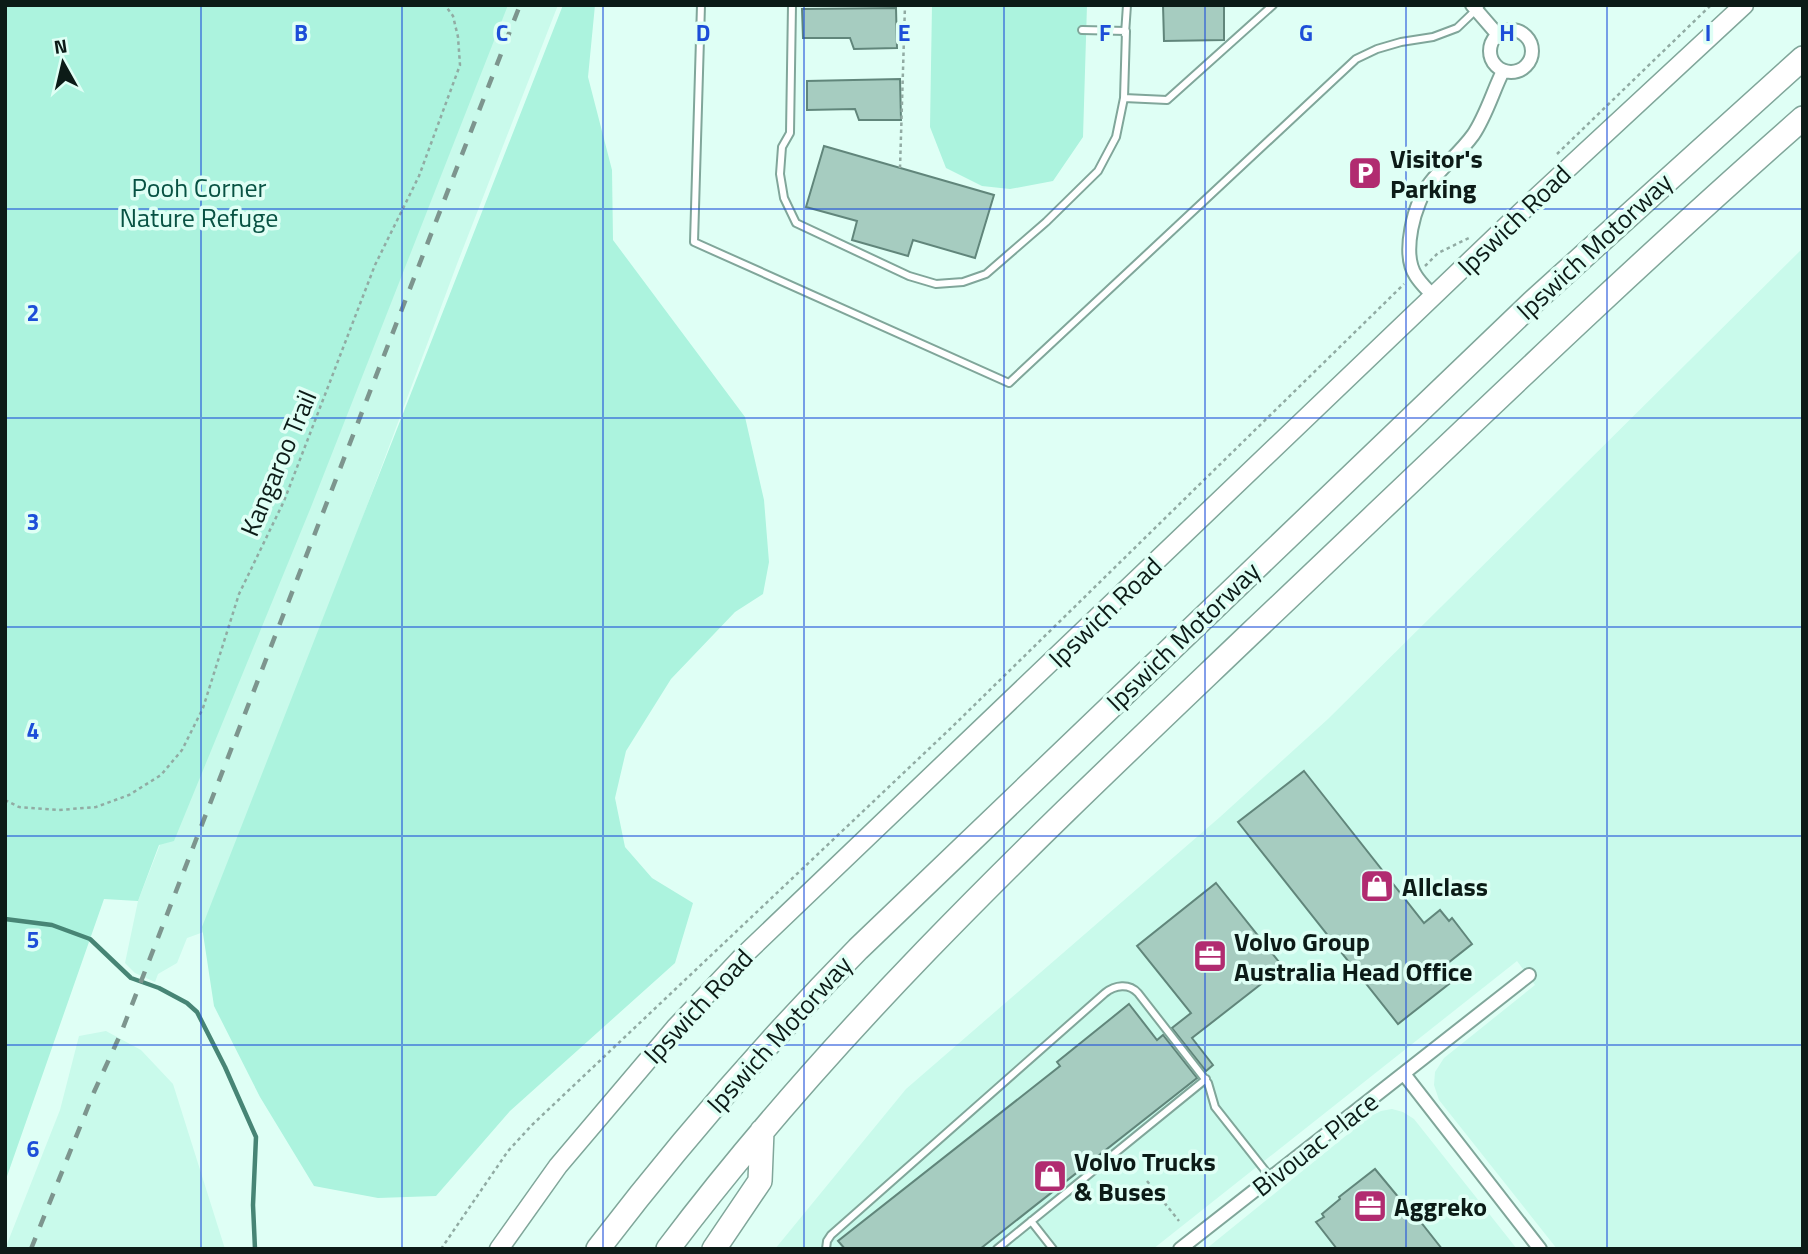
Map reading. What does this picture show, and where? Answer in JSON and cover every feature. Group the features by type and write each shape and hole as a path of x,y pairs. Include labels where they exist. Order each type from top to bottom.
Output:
{"highway":[{"name":"Ipswich Motorway","path":"598,1249 644,1188 722,1095 783,1026 858,949 1533,302 1803,58"},
{"name":"Ipswich Motorway","path":"668,1249 762,1131 901,975 963,910 1612,290 1803,118"},
{"path":"714,1249 760,1181 762,1131"}],"street":[{"name":"Ipswich Road","path":"499,1249 558,1166 675,1028 743,956 1538,196 1744,5"},
{"path":"1476,7 1498,35"},
{"path":"1505,31 1520,32 1530,41 1530,60 1526,66 1512,73 1503,71 1492,61 1491,46 1498,35 1505,31"},
{"path":"1434,297 1415,275 1410,245 1412,223 1429,184 1475,132 1503,71"},
{"name":"Bivouac Place","path":"1180,1249 1191,1244 1529,975"},
{"path":"1404,1074 1540,1249"}],"lane":[{"path":"701,5 694,242 1009,383 1356,59 1377,49 1433,37 1457,28 1476,7"},
{"path":"792,5 790,133 782,147 780,174 784,198 796,223 909,276 936,284 963,282 986,274 1046,222 1098,171 1116,136 1124,97 1126,5"},
{"path":"1124,97 1167,100 1273,5"},
{"path":"1082,30 1126,31 1125,34"},
{"path":"826,1249 831,1235 1111,988 1125,986 1135,989 1206,1079 1215,1107 1271,1178"},
{"path":"997,1249 1206,1079"},
{"path":"1031,1221 1053,1249"}],"path":[{"name":"Kangaroo Trail","path":"5,800 19,807 59,810 96,807 129,794 161,775 182,750 203,708 239,594 284,501 375,265 419,176 460,65 453,16 445,5"},
{"path":"900,168 905,5"},
{"path":"1551,160 1711,5"},
{"path":"1434,257 1471,237"},
{"path":"442,1249 508,1150 532,1125 980,700 1397,291"},
{"path":"1147,1181 1179,1221"}],"shaded area":[{"path":"489,5 558,5 457,264 209,930 187,938 177,963 158,974 155,982 135,973 125,963 138,901"},
{"path":"1803,248 1803,1249 1557,1249 1439,1100 1434,1085 1435,1072 1444,1058 1535,985 1517,961 1153,1249 775,1249 906,1089 1220,817 1328,719"},
{"path":"106,1031 141,1050 173,1084 225,1249 5,1249 60,1110 79,1036"},
{"path":"1392,1109 1414,1119 1517,1249 1206,1249 1369,1117"}],"green space":[{"name":"Pooh Corner Nature Refuge","path":"5,5 508,5 311,507 174,841 159,845 138,901 104,899 5,1182"},
{"path":"563,5 595,5 588,77 612,170 613,240 745,417 764,500 769,562 763,594 735,612 671,679 626,751 615,798 625,847 652,878 693,903 675,963 510,1111 436,1196 378,1198 314,1186 260,1097 214,1006 202,927"},
{"path":"932,5 1087,5 1083,137 1053,181 1010,189 982,186 946,168 930,127"}],"building":[{"path":"1163,5 1224,5 1224,40 1164,41"},
{"path":"896,8 897,48 854,49 850,38 803,38 802,9"},
{"path":"900,79 901,120 859,120 855,109 807,110 807,81"},
{"path":"824,146 994,195 975,258 913,240 908,256 852,240 857,221 806,207"},
{"path":"1304,771 1424,923 1440,910 1449,921 1452,918 1472,944 1443,967 1454,980 1398,1024 1238,822"},
{"name":"Volvo Group Australia Head Office","path":"1216,883 1283,967 1192,1038 1213,1065 1206,1071 1172,1028 1191,1013 1137,946"},
{"path":"1129,1004 1157,1040 1163,1035 1197,1078 980,1249 845,1249 838,1241 1060,1066 1057,1062"},
{"name":"Aggreko","path":"1375,1169 1442,1249 1337,1249 1316,1222 1324,1217 1322,1214 1340,1199 1339,1197"}],"waterway":[{"path":"5,919 52,925 90,939 131,978 159,988 187,1003 197,1012 256,1137 253,1205 255,1249"}],"railway":[{"path":"31,1249 94,1092 121,1033 520,5"}],"place":[{"name":"Visitor's Parking","path":"1365,173"},
{"name":"Allclass","path":"1377,886"},
{"name":"Volvo Group Australia Head Office","path":"1210,956"},
{"name":"Volvo Trucks & Buses","path":"1050,1176"},
{"name":"Aggreko","path":"1370,1206"}]}
